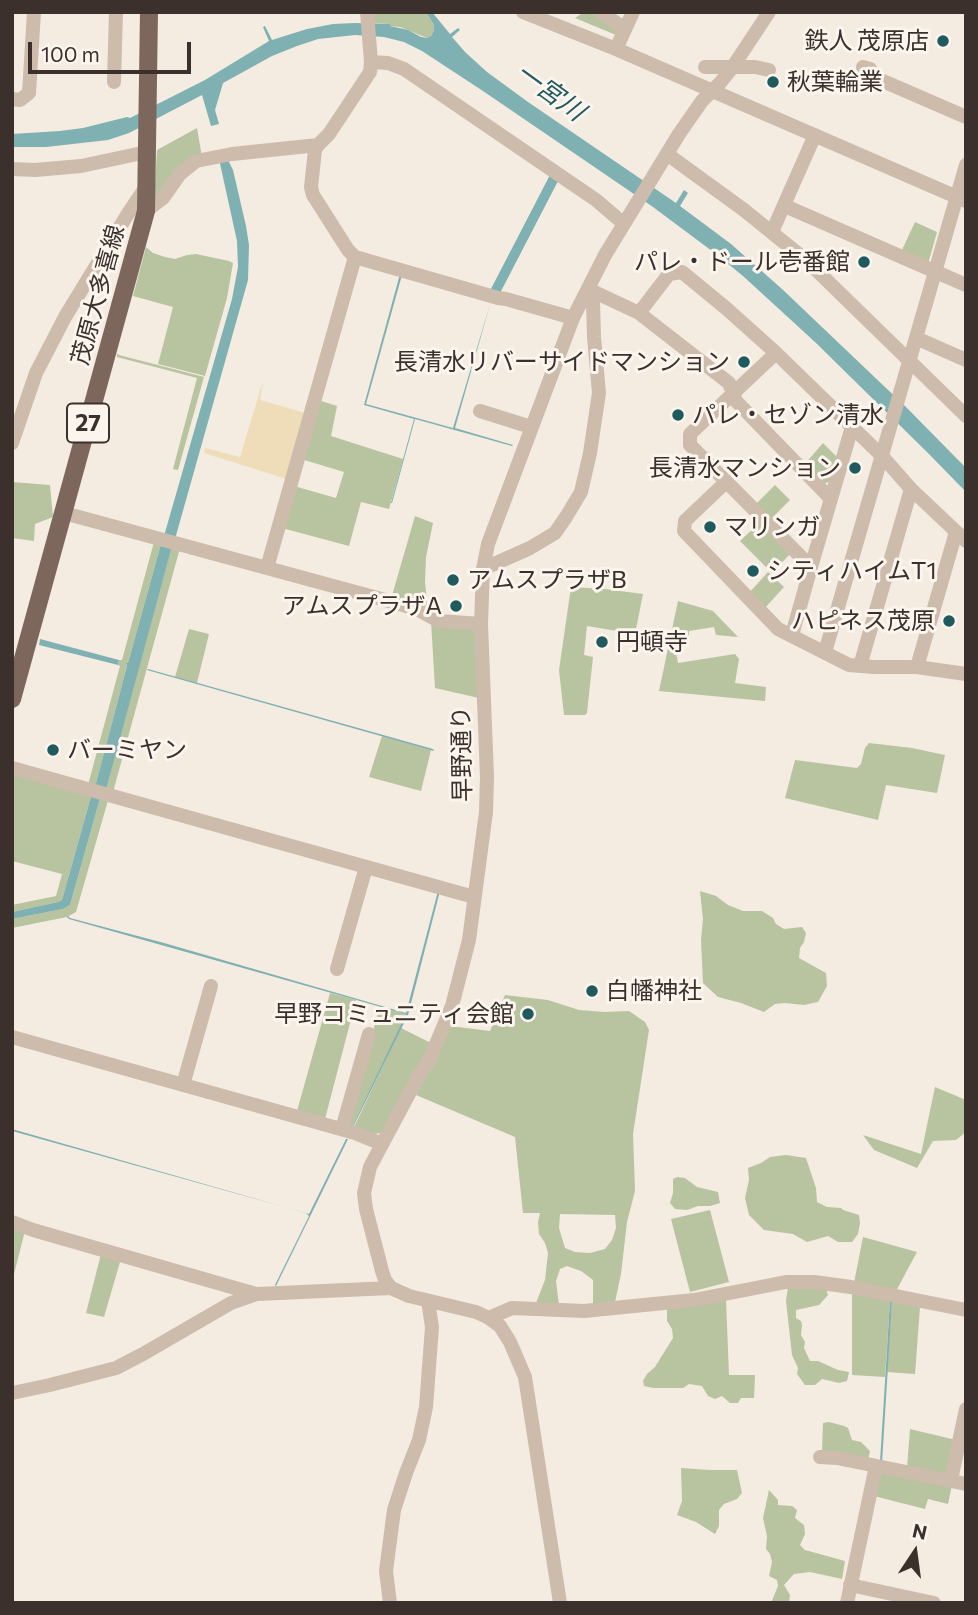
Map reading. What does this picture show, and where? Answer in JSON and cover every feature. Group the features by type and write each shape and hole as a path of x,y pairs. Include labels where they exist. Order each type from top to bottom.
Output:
{"main road":[{"name":"27","path":"147,149 149,12"},
{"name":"茂原大多喜線","path":"12,699 146,211 147,149"}],"street":[{"path":"12,99 20,100 29,93 34,12"},
{"path":"114,82 116,12"},
{"path":"367,12 370,72 329,134 318,145 314,157 311,191 348,250 355,257 573,318"},
{"path":"523,12 616,49 961,199"},
{"path":"600,12 624,28"},
{"path":"616,49 633,12"},
{"path":"769,12 732,68 702,102 665,158 772,232 807,261 908,365 966,416"},
{"path":"371,61 404,69 625,222"},
{"path":"705,67 755,67 769,71"},
{"path":"863,67 870,69 876,78 966,117"},
{"path":"772,232 815,135"},
{"path":"146,211 163,198 186,169 196,161 232,154 318,145"},
{"path":"12,169 80,166 147,149"},
{"name":"早野通り","path":"391,1288 382,1271 364,1193 370,1167 429,1061 453,1006 469,940 486,813 481,624 483,569 488,544 573,318 604,255 665,158"},
{"path":"825,652 935,272 961,199 966,165"},
{"path":"13,437 36,373 65,317 146,187"},
{"path":"785,206 966,285"},
{"path":"267,569 355,257"},
{"path":"639,313 669,274 682,272 776,353 852,427 884,451 911,489 961,537 916,667"},
{"path":"588,289 639,313 729,383 736,401 831,499"},
{"path":"483,569 530,548 555,533 580,492 590,453 599,393 593,302 588,289"},
{"path":"916,338 966,360"},
{"path":"776,353 690,434 690,445 811,567"},
{"path":"480,411 531,427"},
{"path":"792,635 852,427"},
{"path":"726,482 685,521 684,531 778,628 849,665 916,667 965,676"},
{"path":"860,666 911,489"},
{"path":"64,513 385,600 418,610 439,621 481,624"},
{"path":"12,768 474,897"},
{"path":"337,969 366,867"},
{"path":"183,1085 211,986"},
{"path":"342,1129 369,1034"},
{"path":"12,1037 342,1129 382,1144"},
{"path":"12,1222 257,1294"},
{"path":"489,1318 512,1308 584,1311 694,1300 786,1282 814,1282 851,1287 966,1310"},
{"path":"12,1393 116,1368 231,1303 257,1294 391,1288 400,1293 475,1312 500,1326 525,1377 560,1603"},
{"path":"390,1603 386,1571 391,1526 406,1473 419,1440 426,1407 432,1327 428,1301"},
{"path":"951,1480 966,1409"},
{"path":"820,1457 966,1484"},
{"path":"846,1603 876,1466"},
{"path":"850,1585 934,1603"}],"green space":[{"path":"371,12 426,12 434,30 427,38 389,24 372,23"},
{"path":"584,12 598,15 618,30 616,35 575,18"},
{"path":"197,128 202,157 154,200 157,150"},
{"path":"915,222 937,232 928,264 901,252"},
{"path":"146,247 153,253 175,259 196,254 233,263 227,298 205,376 158,364 173,307 133,296"},
{"path":"117,353 204,377 178,470 173,469 197,378 117,357"},
{"path":"318,400 337,406 331,436 403,459 389,509 361,502 349,546 282,528 294,486 336,498 344,472 301,459"},
{"path":"823,443 838,458 832,481 822,484 804,465"},
{"path":"12,482 50,485 53,517 35,524 34,541 12,538"},
{"path":"775,485 790,500 770,520 755,505"},
{"path":"415,516 433,523 426,557 428,612 391,599"},
{"path":"759,523 790,554 772,573 740,541"},
{"path":"154,542 161,544 126,663 95,787 88,785 120,666 119,660 122,660"},
{"path":"172,546 180,548 113,792 106,790"},
{"path":"768,572 784,587 764,609 749,593"},
{"path":"571,587 643,594 635,634 587,626 584,655 593,657 585,715 564,715 559,670"},
{"path":"678,601 713,611 738,637 716,635 714,627 689,631 689,638 674,641 678,663 735,654 739,659 735,683 766,687 765,701 659,691"},
{"path":"431,621 476,626 479,698 435,688"},
{"path":"189,629 209,634 197,683 175,677"},
{"path":"382,736 431,750 421,791 369,777"},
{"path":"869,743 945,755 937,793 886,785 878,820 785,798 795,760 857,768"},
{"path":"12,771 92,793 62,900 12,912 12,905 56,896 62,874 12,861"},
{"path":"101,795 109,797 76,912 67,917 12,928 12,919 63,909 70,905"},
{"path":"700,891 716,896 743,911 762,911 784,929 802,927 806,933 799,958 826,973 827,986 818,1002 804,1005 775,1004 764,1012 718,997 703,983"},
{"path":"330,993 356,1000 325,1119 297,1111"},
{"path":"505,995 548,1000 579,1010 629,1011 645,1022 649,1030 633,1134 635,1191 627,1222 615,1302 593,1305 593,1280 581,1271 567,1266 560,1269 556,1281 559,1305 536,1303 545,1280 548,1253 539,1234 540,1213 523,1213 515,1137 416,1095 450,1026 490,1031","holes":["560,1214 615,1215 616,1228 605,1249 590,1253 565,1248 559,1228"]},
{"path":"380,1006 407,1014 352,1127 347,1125"},
{"path":"401,1028 431,1043 383,1133 372,1134 354,1127"},
{"path":"935,1087 966,1100 966,1132 956,1140 933,1141 917,1168 874,1150 863,1135 921,1154"},
{"path":"786,1155 806,1158 816,1188 817,1202 859,1215 858,1234 852,1242 838,1242 828,1236 807,1242 793,1234 764,1230 749,1215 745,1198 749,1180 748,1168 770,1157"},
{"path":"685,1178 697,1187 718,1192 720,1203 687,1210 675,1209 670,1203 673,1179"},
{"path":"710,1210 729,1282 690,1292 671,1219"},
{"path":"12,1226 25,1231 12,1282"},
{"path":"863,1237 917,1252 896,1291 854,1283"},
{"path":"101,1254 120,1262 104,1317 86,1313"},
{"path":"788,1287 826,1289 828,1295 819,1305 796,1310 796,1318 801,1321 801,1335 810,1361 818,1361 849,1372 847,1381 839,1383 822,1379 815,1385 805,1385 797,1374 798,1368 792,1355 786,1301"},
{"path":"852,1293 890,1301 885,1377 852,1375"},
{"path":"726,1300 729,1375 755,1375 754,1398 741,1398 738,1403 730,1403 722,1396 715,1399 708,1396 702,1386 644,1386 643,1381 647,1374 655,1367 673,1338 667,1321 667,1309"},
{"path":"892,1301 920,1307 915,1374 887,1372"},
{"path":"829,1422 848,1428 852,1440 861,1442 870,1451 868,1460 822,1453 823,1423"},
{"path":"910,1429 956,1440 948,1474 907,1468"},
{"path":"681,1468 737,1470 742,1493 719,1510 719,1526 715,1534 696,1522 677,1515 682,1501"},
{"path":"879,1473 952,1485 948,1504 928,1499 925,1509 874,1496"},
{"path":"769,1490 778,1500 778,1505 792,1506 797,1510 795,1518 804,1525 805,1534 800,1545 805,1550 845,1561 842,1579 810,1572 794,1574 784,1585 790,1595 789,1603 771,1603 778,1586 777,1580 769,1576 772,1562 766,1549 767,1536 763,1518"}],"sand":[{"path":"263,381 260,400 309,414 290,480 204,453 205,448 240,457"}],"water":[{"name":"一宮川","path":"426,12 432,12 450,34 458,28 460,30 452,37 465,52 528,102 676,203 684,190 688,193 680,206 731,244 782,289 966,468 966,492 815,342 716,254 653,207 483,91 404,42 384,37 355,35 318,39 272,56 223,83 215,110 219,124 211,126 202,95 129,133 108,140 46,147 12,147 12,134 83,128 130,118 205,80 269,41 263,27 265,26 272,40 307,29 355,23 390,24 427,38 431,36 434,25"},
{"path":"227,158 233,170 246,226 249,245 248,280 175,539 164,536 232,299 238,267 237,241 219,159"},
{"path":"400,274 402,275 366,404 453,428 491,301 455,428 513,445 415,419 391,503 414,419 364,405"},
{"path":"161,544 172,546 106,790 95,787 126,663"},
{"path":"40,639 119,660 118,665 39,645"},
{"path":"147,670 433,749 434,751"},
{"path":"92,793 101,795 70,905 63,909 12,919 12,912 62,900"},
{"path":"438,891 408,1015 354,1125 406,1014 67,917 406,1013"},
{"path":"12,1129 287,1208 12,1131"},
{"path":"348,1139 276,1286 309,1216 306,1213 309,1214"},
{"path":"892,1301 882,1463 880,1462"}],"waterway":[{"path":"496,290 554,178"}],"place":[{"name":"鉄人 茂原店","path":"943,41"},
{"name":"秋葉輪業","path":"773,82"},
{"name":"パレ・ドール壱番館","path":"864,262"},
{"name":"長清水リバーサイドマンション","path":"744,362"},
{"name":"パレ・セゾン清水","path":"678,415"},
{"name":"長清水マンション","path":"855,468"},
{"name":"マリンガ","path":"710,527"},
{"name":"シティハイムT1","path":"753,571"},
{"name":"アムスプラザB","path":"453,580"},
{"name":"アムスプラザA","path":"456,606"},
{"name":"ハピネス茂原","path":"949,621"},
{"name":"円頓寺","path":"602,642"},
{"name":"バーミヤン","path":"53,750"},
{"name":"白幡神社","path":"592,991"},
{"name":"早野コミュニティ会館","path":"528,1014"}]}
